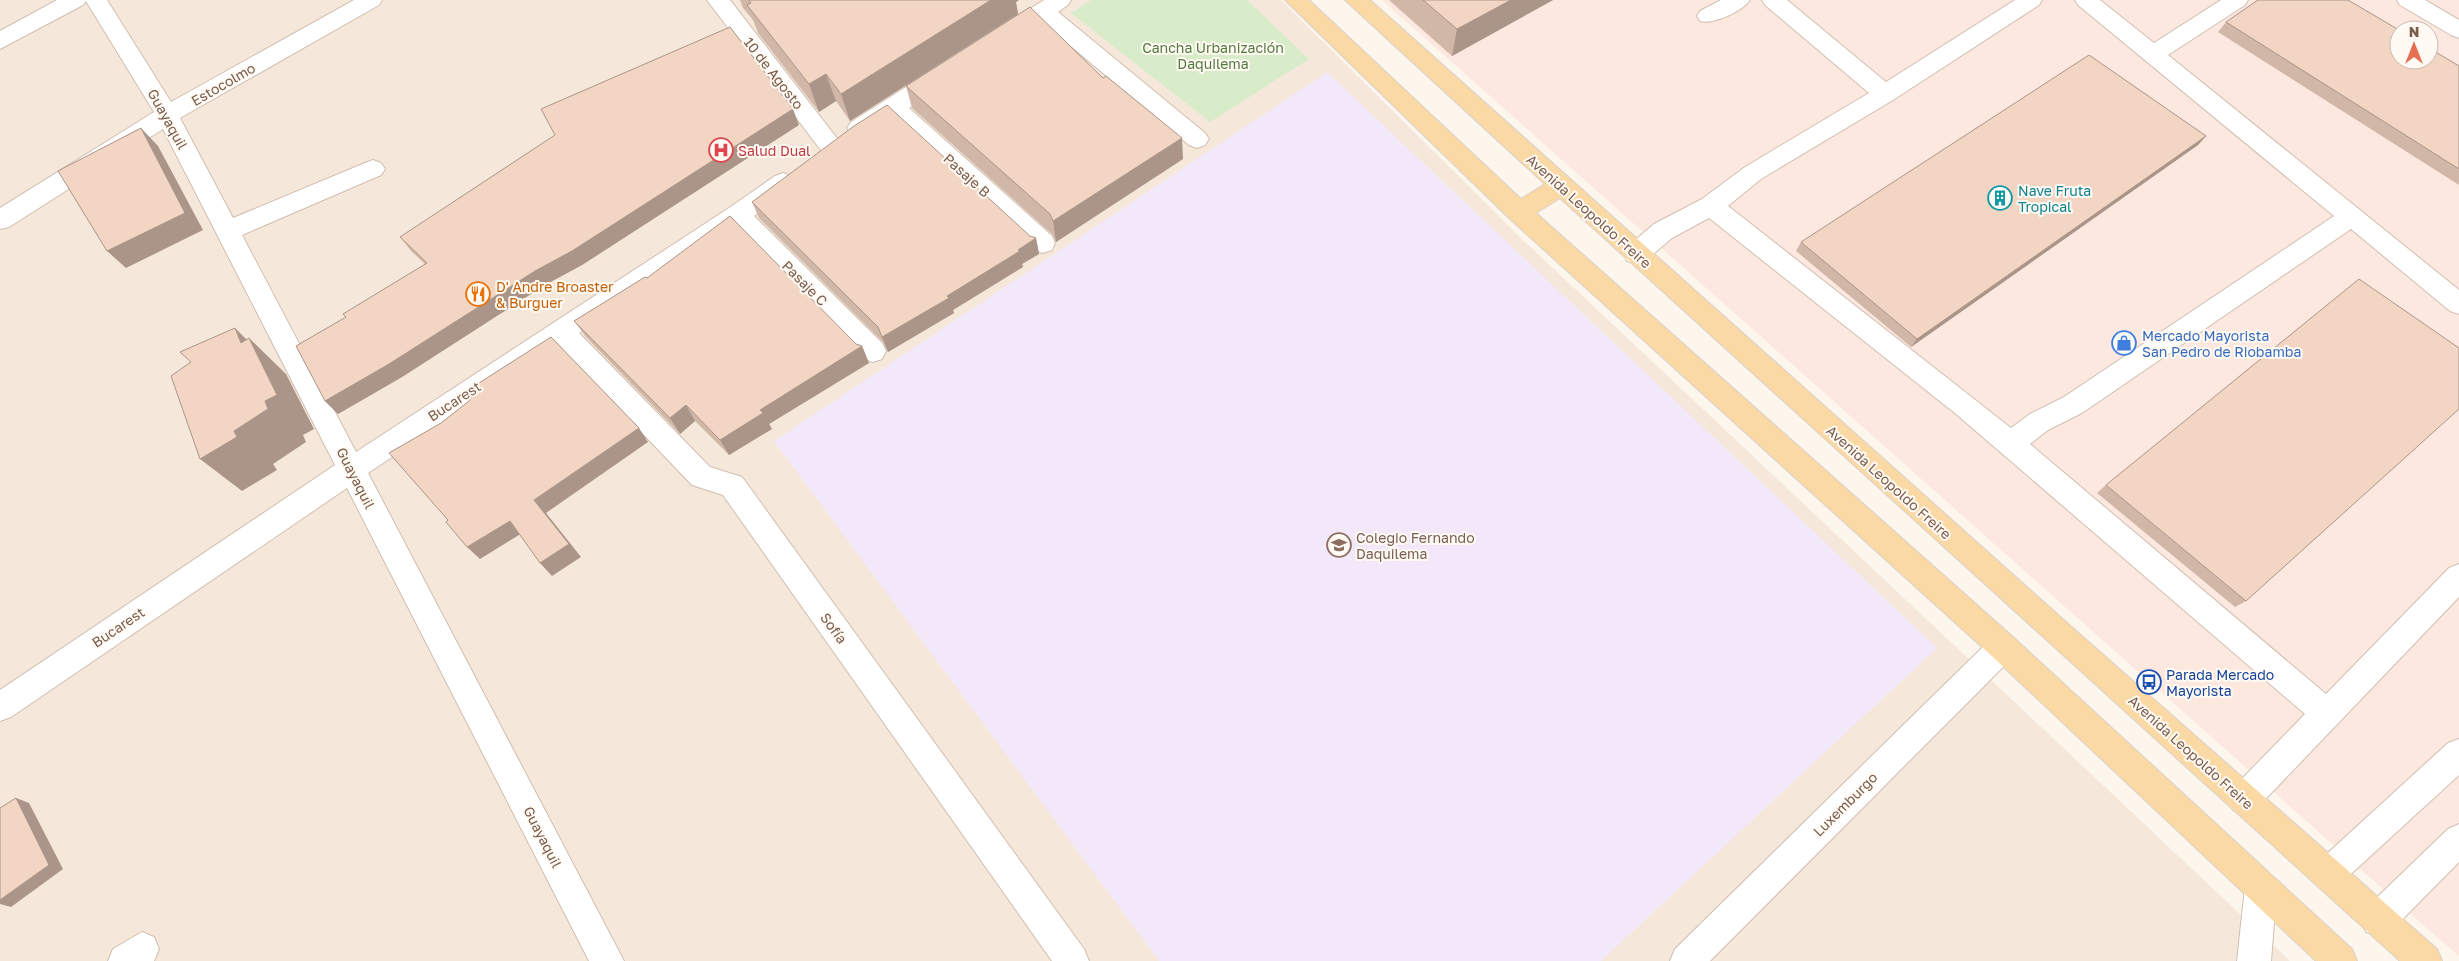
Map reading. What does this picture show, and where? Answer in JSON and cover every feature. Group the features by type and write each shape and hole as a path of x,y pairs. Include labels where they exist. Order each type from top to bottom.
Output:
{"main road":[{"path":"1296,0 1518,212 2003,647 2340,961"},
{"name":"Avenida Leopoldo Freire","path":"1356,0 1636,254 2424,961"},
{"path":"1518,212 1561,186"}],"street":[{"path":"0,41 75,0"},
{"name":"Guayaquil","path":"96,0 168,116 606,961"},
{"name":"Estocolmo","path":"0,220 168,116 371,0"},
{"name":"10 de Agosto","path":"718,0 815,158"},
{"path":"1708,16 1739,0"},
{"path":"1773,0 1885,94"},
{"path":"1636,254 1663,231 1711,206 1753,173 1885,94 2031,0"},
{"path":"2086,0 2459,304"},
{"path":"2153,54 2238,0"},
{"path":"2408,0 2459,30"},
{"path":"985,49 1052,6 1197,138"},
{"name":"Bucarest","path":"0,707 352,469 738,215 815,158 892,106 960,64"},
{"name":"Pasaje B","path":"892,106 1043,243"},
{"path":"228,231 373,168"},
{"path":"1711,206 1965,406 2326,713"},
{"name":"Pasaje C","path":"738,215 873,351"},
{"path":"2010,444 2039,422 2073,406 2352,216"},
{"name":"Sofía","path":"560,332 702,477 732,485 1072,961"},
{"path":"2244,799 2459,577"},
{"name":"Luxemburgo","path":"1687,961 2003,647"},
{"path":"2329,874 2459,754"},
{"path":"2378,920 2459,840"},
{"path":"2254,961 2261,887"}],"shaded area":[{"path":"0,0 1281,0 1523,240 2290,961 0,961"},
{"name":"Mercado Mayorista San Pedro de Riobamba","path":"1382,0 2459,0 2459,956 2430,931"},
{"name":"Colegio Fernando Daquilema","path":"1327,72 1937,648 1601,961 1159,961 774,441"}],"green space":[{"name":"Cancha Urbanización Daquilema","path":"1091,0 1247,0 1309,59 1210,122 1071,13"}],"building":[{"path":"749,0 991,0 841,94 826,74 809,84 747,5 751,3"},
{"path":"1423,0 1511,0 1457,29"},
{"path":"2258,0 2348,0 2389,24 2389,70 2439,70 2439,54 2459,66 2459,169 2226,22"},
{"path":"1030,7 1103,78 1106,76 1182,138 1053,221 1050,214 906,86"},
{"path":"730,27 793,109 572,251 535,271 389,364 325,401 296,346 346,317 343,314 427,263 400,237 555,135 541,109"},
{"name":"Nave Fruta Tropical","path":"2089,55 2206,136 1917,339 1801,242"},
{"path":"887,105 1030,236 1036,238 1018,250 1020,251 947,296 949,298 882,337 878,327 752,202 854,126"},
{"path":"141,128 185,213 107,251 58,171"},
{"path":"730,216 856,344 862,346 760,410 763,413 720,440 686,405 670,418 574,321 645,277 647,278"},
{"path":"2359,279 2459,348 2459,409 2246,601 2106,485"},
{"path":"235,328 241,343 249,338 277,395 265,401 268,409 234,431 237,437 200,459 171,376 191,362 180,352"},
{"path":"551,337 639,428 534,500 569,544 540,563 510,521 467,547 446,522 448,520 389,453 441,423 469,401 479,383"},
{"path":"16,798 49,865 0,900 0,808"}],"place":[{"name":"Salud Dual","path":"721,150"},
{"name":"Nave Fruta Tropical","path":"2000,198"},
{"name":"D' Andre Broaster & Burguer","path":"478,294"},
{"name":"Mercado Mayorista San Pedro de Riobamba","path":"2124,343"},
{"name":"Colegio Fernando Daquilema","path":"1339,545"},
{"name":"Parada Mercado Mayorista","path":"2149,682"}]}
